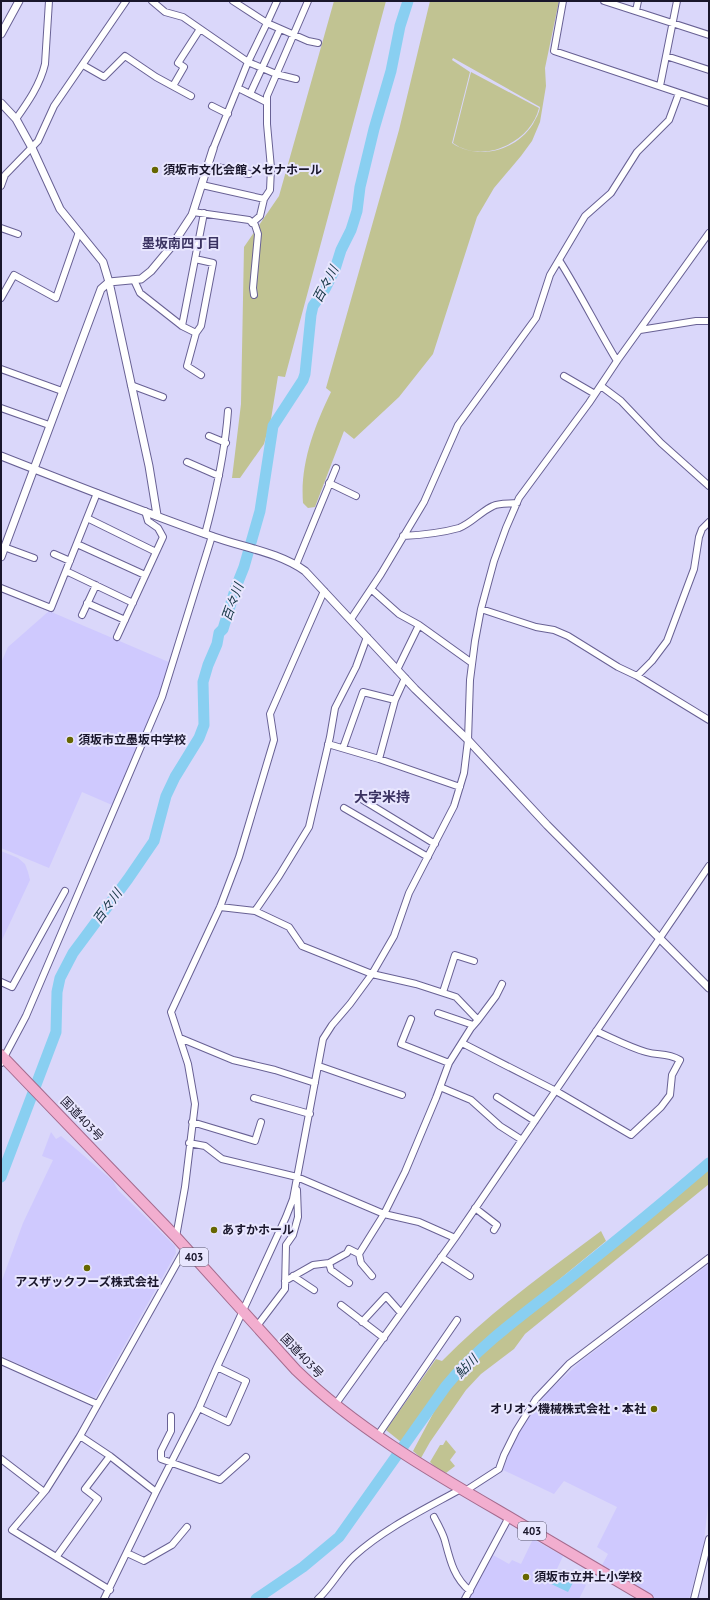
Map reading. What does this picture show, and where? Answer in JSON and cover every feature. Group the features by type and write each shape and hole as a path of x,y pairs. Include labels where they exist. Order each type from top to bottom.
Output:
{"highway":[{"name":"国道403号","path":"3,1059 53,1108 186,1247 296,1370 335,1405 378,1435 463,1490 648,1599"}],"street":[{"path":"1,34 19,1"},
{"path":"16,119 30,98 43,74 50,1"},
{"path":"1,186 5,175 38,141 54,106 126,1"},
{"path":"152,1 165,12 183,17 248,62 276,74 296,79"},
{"path":"233,1 267,23 308,41 318,43"},
{"path":"1,557 101,289 109,282 141,279 151,271 170,247 193,212 213,148 248,62 277,1"},
{"path":"252,223 260,216 264,199 270,190 271,168 266,102 267,96 292,34 308,1"},
{"path":"563,1 554,51 709,103"},
{"path":"604,1 708,35 709,27"},
{"path":"636,11 638,1"},
{"path":"660,86 676,1"},
{"path":"173,86 184,67 178,63 200,29"},
{"path":"250,94 280,29"},
{"path":"83,65 104,77 125,56 156,77 191,96"},
{"path":"666,56 709,70"},
{"path":"238,88 266,102"},
{"path":"351,619 424,502 458,425 536,318 550,275 585,216 611,193 637,152 669,120 679,93"},
{"path":"1,103 16,119 32,148 60,209 103,262 109,282 150,466 157,515"},
{"path":"212,106 228,114"},
{"path":"208,165 249,174"},
{"path":"202,186 264,199"},
{"path":"193,212 249,220 256,225 258,234 253,288 254,295"},
{"path":"182,326 204,214"},
{"path":"1,228 18,234"},
{"path":"1,298 14,275 56,298 78,232"},
{"path":"104,1599 110,1590 156,1492 199,1408 242,1309 286,1217 293,1199 323,1039 332,1025 350,1004 372,974 394,936 409,893 454,806 464,772 468,740 470,680 481,609 494,561 517,503 709,233"},
{"path":"195,259 213,263 201,326 196,333 187,366 201,375"},
{"path":"559,260 580,293 596,326 617,361"},
{"path":"134,280 140,293 182,326 196,333"},
{"path":"640,330 696,321 709,321"},
{"path":"1,369 62,391"},
{"path":"564,376 595,394"},
{"path":"131,385 163,397"},
{"path":"601,386 621,401 661,443 709,486"},
{"path":"1,408 49,425"},
{"path":"205,534 216,492 226,443 228,411"},
{"path":"209,436 226,443"},
{"path":"1,456 205,534 281,558 305,571 397,670 468,740 547,824 709,988"},
{"path":"187,462 219,476"},
{"path":"296,565 336,468"},
{"path":"329,483 352,496"},
{"path":"1,588 51,608 97,493"},
{"path":"404,536 459,528 471,522 481,513 494,505 517,503"},
{"path":"117,637 163,537 158,528 148,521 145,511"},
{"path":"87,518 156,552"},
{"path":"637,676 652,661 667,641 694,569 699,537 702,529 709,522"},
{"path":"3,1059 26,1016 162,697 214,537"},
{"path":"77,544 145,575"},
{"path":"4,548 34,558"},
{"path":"54,554 70,561"},
{"path":"66,571 133,603"},
{"path":"82,614 96,585"},
{"path":"371,589 399,614 419,625 472,663"},
{"path":"176,1237 185,1187 195,1104 188,1064 171,1012 220,907 240,858 274,740 270,714 324,591"},
{"path":"87,603 125,620"},
{"path":"481,609 529,625 554,630 568,636 709,720"},
{"path":"397,670 419,625"},
{"path":"254,911 279,876 309,827 335,708 356,667 367,637"},
{"path":"379,758 395,700 405,678"},
{"path":"344,748 363,692 395,700"},
{"path":"328,744 379,758 460,787"},
{"path":"363,800 435,844"},
{"path":"344,808 428,858"},
{"path":"335,1405 455,1238 659,937 709,866"},
{"path":"1,982 12,988 65,891"},
{"path":"220,907 254,911 289,927 302,946 372,974 416,984 456,997 476,1023"},
{"path":"443,992 455,955 474,962"},
{"path":"372,1276 361,1263 359,1254 384,1214 405,1172 449,1063 496,996 502,984"},
{"path":"438,1013 476,1023"},
{"path":"411,1019 401,1044 449,1063"},
{"path":"462,1043 556,1091 631,1135 660,1107 670,1095 672,1075 680,1060 663,1053 647,1052 596,1031"},
{"path":"180,1038 233,1060 274,1070 315,1083"},
{"path":"319,1066 402,1095"},
{"path":"440,1087 471,1100 500,1126 522,1140"},
{"path":"496,1097 535,1121"},
{"path":"254,1098 310,1114"},
{"path":"192,1122 255,1141 261,1122"},
{"path":"189,1144 205,1146 222,1159 297,1176 384,1214 419,1222 455,1238"},
{"path":"256,1326 285,1289 286,1244 293,1235 298,1217 297,1176"},
{"path":"475,1208 497,1226"},
{"path":"110,1590 57,1556 12,1530 44,1492 80,1436 186,1247"},
{"path":"285,1281 313,1265 329,1263 347,1253 349,1249 359,1254"},
{"path":"441,1258 470,1276"},
{"path":"318,1599 328,1590 353,1557 405,1520 463,1490 499,1469 516,1431 536,1399 569,1364 709,1258"},
{"path":"329,1263 331,1270 349,1283"},
{"path":"293,1276 314,1290"},
{"path":"362,1322 386,1296 401,1314"},
{"path":"341,1305 384,1338"},
{"path":"378,1435 457,1320"},
{"path":"1,1361 97,1404"},
{"path":"199,1408 228,1422 246,1381 217,1366"},
{"path":"171,1416 171,1431 161,1451 161,1459 220,1480 246,1458"},
{"path":"80,1436 110,1456 156,1492"},
{"path":"57,1556 98,1499 85,1489 110,1456"},
{"path":"1,1459 44,1492"},
{"path":"434,1517 444,1539 450,1563 462,1584 470,1591"},
{"path":"465,1599 509,1517"},
{"path":"127,1553 144,1561 172,1545 187,1528"},
{"path":"694,1599 709,1539"}],"shaded area":[{"name":"須坂市立墨坂中学校","path":"49,611 171,663 162,688 112,805 82,792 49,868 1,848 1,663 8,647"},
{"path":"1,851 18,858 25,864 30,880 1,942"},
{"name":"アスザックフーズ株式会社","path":"51,1132 56,1139 61,1136 113,1181 118,1190 175,1246 176,1253 95,1398 1,1356 1,1283 23,1223 53,1160 42,1156"},
{"path":"709,1264 709,1496 704,1542 689,1599 656,1599 601,1567 608,1554 597,1547 617,1507 564,1481 554,1494 503,1470 512,1444 525,1420 549,1391 580,1362"},
{"name":"須坂市立井上小学校","path":"533,1539 563,1556 557,1569 586,1585 579,1599 469,1599 493,1555 509,1564 512,1560 521,1564"}],"green space":[{"path":"334,1 386,1 285,377 278,376 271,419 264,444 240,478 232,478 241,404 244,247 279,196"},
{"path":"430,1 559,1 545,68 546,86 540,122 532,141 494,188 477,217 433,354 399,397 354,439 344,431 315,507 308,508 303,503 306,460 314,432 331,392 326,388 399,130","holes":["453,58 540,107 533,124 526,133 507,147 485,152 473,151 452,143 470,72 452,60"]},
{"path":"471,72 539,108 534,120 526,131 516,140 491,151 478,152 465,149 453,143"},
{"path":"709,1168 709,1184 525,1334 514,1349 481,1374 466,1390 430,1442 421,1458 413,1451 443,1395 460,1372 470,1362"},
{"path":"601,1231 606,1241 465,1357 449,1375 406,1446 386,1430 436,1359 442,1361 499,1309"},
{"path":"446,1440 456,1452 450,1460 455,1466 446,1473 436,1468 430,1462 440,1445 443,1445"}],"water":[{"path":"554,1569 575,1579 568,1592 547,1582"}],"waterway":[{"name":"百々川","path":"1,1177 56,1032 57,992 60,978 73,953 128,879 154,841 166,796 175,777 199,738 204,725 203,682 217,644 219,633 223,629 244,567 260,511 273,426 303,380 313,306 325,289 351,230 357,211 360,187 374,129 391,71 400,26 408,1"},
{"name":"鮎川","path":"256,1599 303,1567 339,1537 446,1386 476,1354 508,1326 610,1246 709,1163"}],"place":[{"name":"須坂市文化会館 メセナホール","path":"155,170"},
{"name":"須坂市立墨坂中学校","path":"70,740"},
{"name":"あすかホール","path":"214,1230"},
{"name":"アスザックフーズ株式会社","path":"87,1268"},
{"name":"オリオン機械株式会社・本社","path":"654,1409"},
{"name":"須坂市立井上小学校","path":"526,1577"}],"district":[{"name":"墨坂南四丁目","path":"181,243"},
{"name":"大字米持","path":"382,797"}]}
